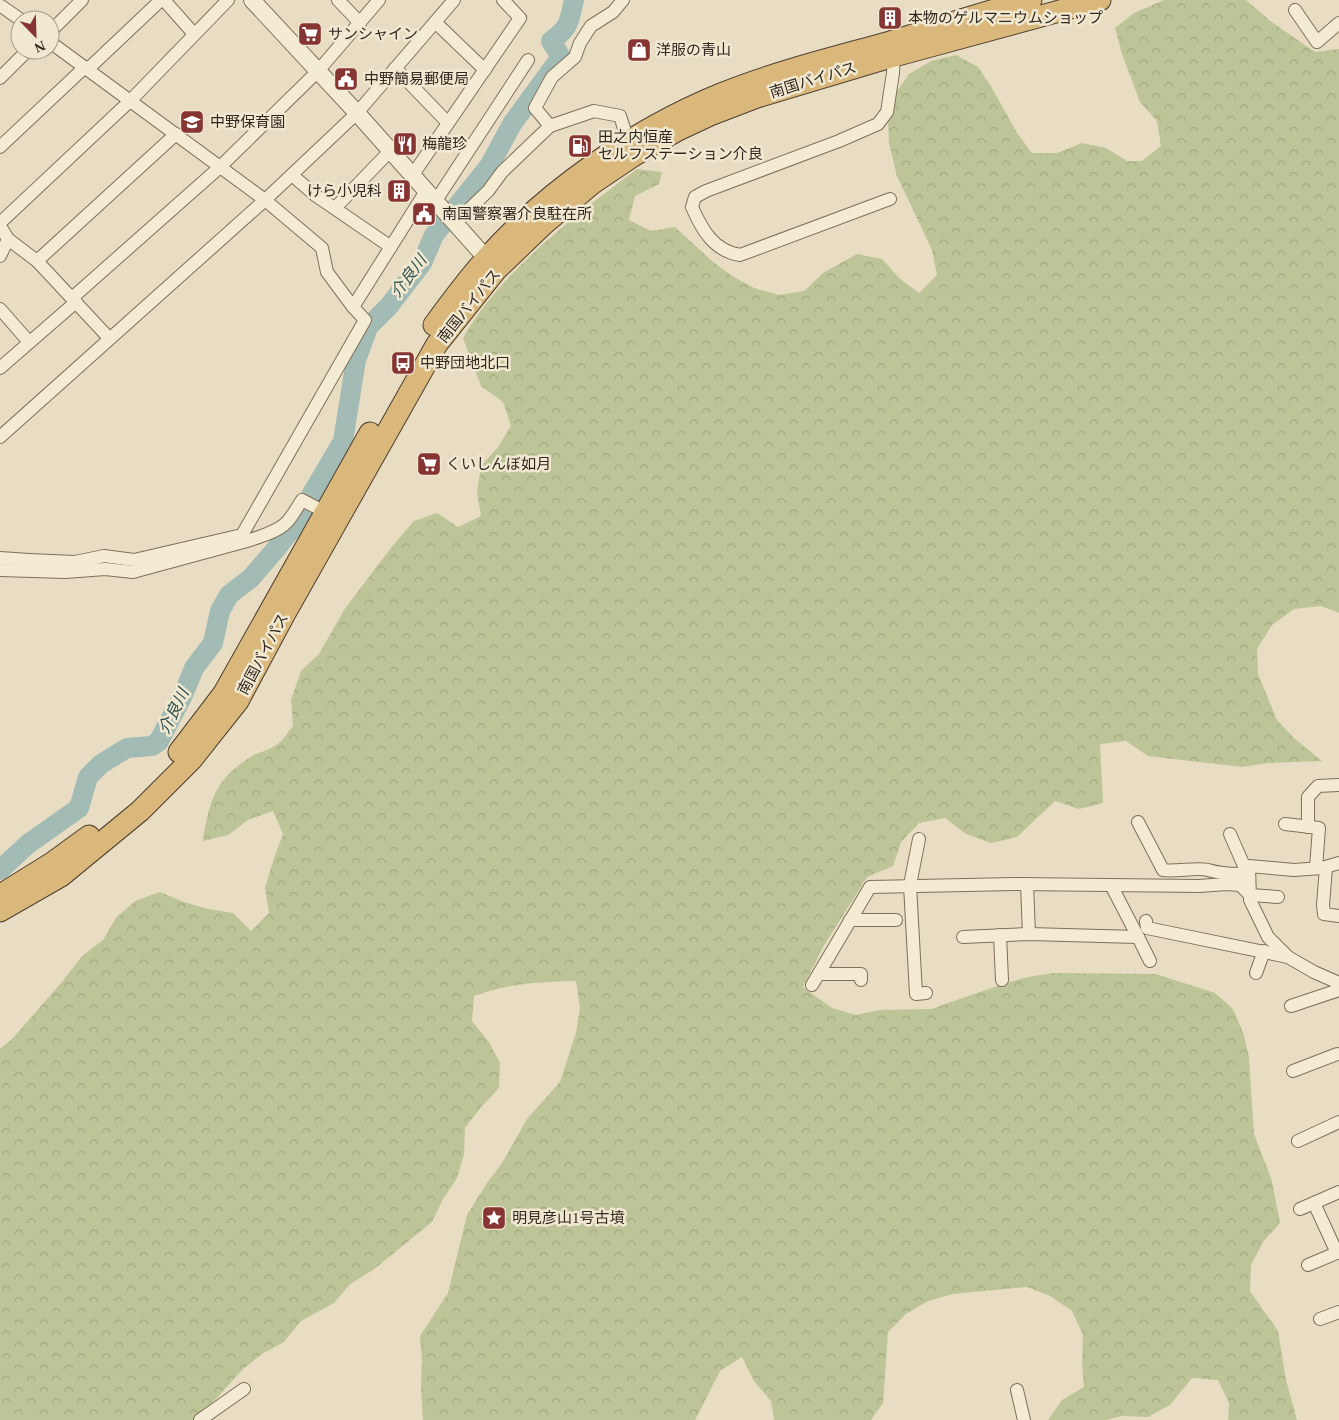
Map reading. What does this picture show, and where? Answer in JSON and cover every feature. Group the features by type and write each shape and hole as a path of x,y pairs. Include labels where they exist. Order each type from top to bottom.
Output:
{"highway":[{"name":"南国バイパス","path":"894,49 1031,0"},
{"name":"南国バイパス","path":"0,911 61,876 140,811 192,758 238,701 284,615 437,344 491,264 532,213 584,172 631,148 690,108 750,83 1100,0"},
{"name":"南国バイパス","path":"0,895 52,863 99,829 181,750 224,693 427,335 460,290 491,264"}],"street":[{"path":"60,22 82,0"},
{"path":"0,147 162,0 194,34"},
{"path":"109,338 38,261 8,239 0,225 130,100 228,0"},
{"path":"252,0 357,113 491,264"},
{"path":"338,0 360,23"},
{"path":"0,368 220,167 318,72 379,0"},
{"path":"0,437 100,350 109,338 265,200 357,113 454,0"},
{"path":"412,176 520,18 503,0"},
{"path":"550,126 536,108 552,78 575,57 580,43 591,26 613,12 623,0"},
{"path":"1295,10 1317,42 1339,23"},
{"path":"435,22 485,70"},
{"path":"0,570 75,562 104,556 134,560 242,535 365,320 327,272 322,248 265,200 60,49"},
{"path":"890,199 740,255 730,254 714,244 700,226 692,207 695,197 706,191 878,124 887,112 894,49"},
{"path":"0,78 18,60"},
{"path":"442,209 528,60"},
{"path":"395,68 448,123"},
{"path":"353,307 391,247 442,209 488,191 502,172 550,126 594,110 612,113 620,116 631,148"},
{"path":"38,261 176,134"},
{"path":"335,208 390,151"},
{"path":"292,175 315,195 391,247"},
{"path":"0,256 8,239"},
{"path":"0,309 29,342"},
{"path":"0,558 28,566 65,572 105,569 133,572 247,542 288,522 302,500 325,512"},
{"path":"1308,826 1308,798 1318,786 1338,785"},
{"path":"1138,822 1163,870 1208,870 1247,866 1294,870 1321,868 1339,863"},
{"path":"1285,824 1319,828 1324,914 1339,916"},
{"path":"1230,834 1247,866 1250,900 1268,937 1288,957 1314,972 1339,983"},
{"path":"919,839 910,886 916,994 926,993"},
{"path":"1208,870 1213,873 1240,874 1240,885 1250,895 1278,897"},
{"path":"861,980 860,974 816,979 870,887 1027,884 1240,885"},
{"path":"1027,884 1029,934"},
{"path":"1111,885 1150,961"},
{"path":"850,920 896,920"},
{"path":"1146,920 1147,928 1288,957"},
{"path":"963,937 1029,934 1138,937"},
{"path":"1000,935 1002,980"},
{"path":"1256,973 1264,951"},
{"path":"1290,1006 1339,990"},
{"path":"1293,1071 1338,1055"},
{"path":"1298,1141 1339,1122"},
{"path":"1300,1209 1339,1192"},
{"path":"1308,1265 1338,1253 1314,1203"},
{"path":"1320,1319 1339,1312"},
{"path":"200,1420 244,1389"},
{"path":"1017,1390 1024,1420"}],"green space":[{"path":"1164,0 1246,0 1273,23 1315,52 1339,49 1339,613 1321,606 1294,609 1272,625 1257,649 1258,674 1277,720 1295,739 1322,761 1268,763 1242,767 1148,756 1126,741 1100,744 1103,803 1079,809 1055,801 1017,837 991,843 966,834 945,818 919,823 901,842 893,866 867,877 823,947 803,987 832,1008 856,1015 879,1010 931,1009 1003,984 1053,973 1156,974 1215,993 1233,1009 1243,1032 1249,1057 1254,1134 1272,1181 1280,1223 1263,1242 1251,1265 1250,1291 1278,1331 1286,1380 1297,1420 1228,1420 1229,1403 1218,1380 1192,1378 1170,1405 1148,1417 1122,1416 1106,1420 1048,1420 1062,1400 1084,1387 1082,1362 1083,1335 1072,1311 1050,1296 1027,1287 953,1294 928,1301 906,1314 888,1332 883,1403 871,1420 774,1420 771,1401 754,1381 742,1357 720,1371 695,1420 423,1420 420,1336 448,1293 467,1215 502,1163 527,1119 560,1082 576,1033 580,1008 576,981 524,984 500,988 474,996 472,1021 489,1042 500,1063 499,1088 465,1128 464,1154 457,1178 443,1199 432,1222 373,1270 350,1284 334,1303 301,1321 284,1342 262,1354 242,1370 197,1420 0,1420 0,1049 13,1038 82,956 103,940 116,918 135,901 160,892 208,909 233,913 251,931 269,913 265,888 283,834 273,811 248,820 228,835 203,841 208,813 217,791 231,772 254,755 278,744 293,726 291,700 301,671 319,654 344,610 390,549 414,521 437,513 458,527 481,516 477,492 481,466 498,447 511,426 503,402 481,386 463,338 479,313 519,267 541,246 589,205 637,169 662,172 659,184 635,196 629,220 651,231 675,227 712,261 732,276 754,288 779,295 804,291 823,273 857,254 882,259 899,278 919,293 937,275 932,250 897,176 889,143 888,118 895,94 909,74 931,61 956,55 978,67 1017,133 1032,153 1057,153 1082,143 1106,148 1127,161 1142,161 1161,146 1157,121 1140,102 1122,54 1115,28 1134,13"}],"waterway":[{"name":"介良川","path":"310,497 343,441 356,360 368,327 389,306 422,263 434,235 490,165 512,124 561,57 551,41 568,24 574,0"},
{"name":"介良川","path":"0,870 28,844 79,808 88,777 101,764 127,748 152,746 159,741 183,695 194,668 213,643 220,611 229,595 251,578 298,521 306,506"}],"place":[{"name":"本物のゲルマニウムショップ","path":"890,18"},
{"name":"サンシャイン","path":"310,34"},
{"name":"洋服の青山","path":"639,50"},
{"name":"中野簡易郵便局","path":"346,79"},
{"name":"中野保育園","path":"192,122"},
{"name":"梅龍珍","path":"405,144"},
{"name":"田之内恒産 セルフステーション介良","path":"580,146"},
{"name":"けら小児科","path":"399,191"},
{"name":"南国警察署介良駐在所","path":"424,214"},
{"name":"中野団地北口","path":"403,363"},
{"name":"くいしんぼ如月","path":"429,464"},
{"name":"明見彦山1号古墳","path":"494,1218"}]}
